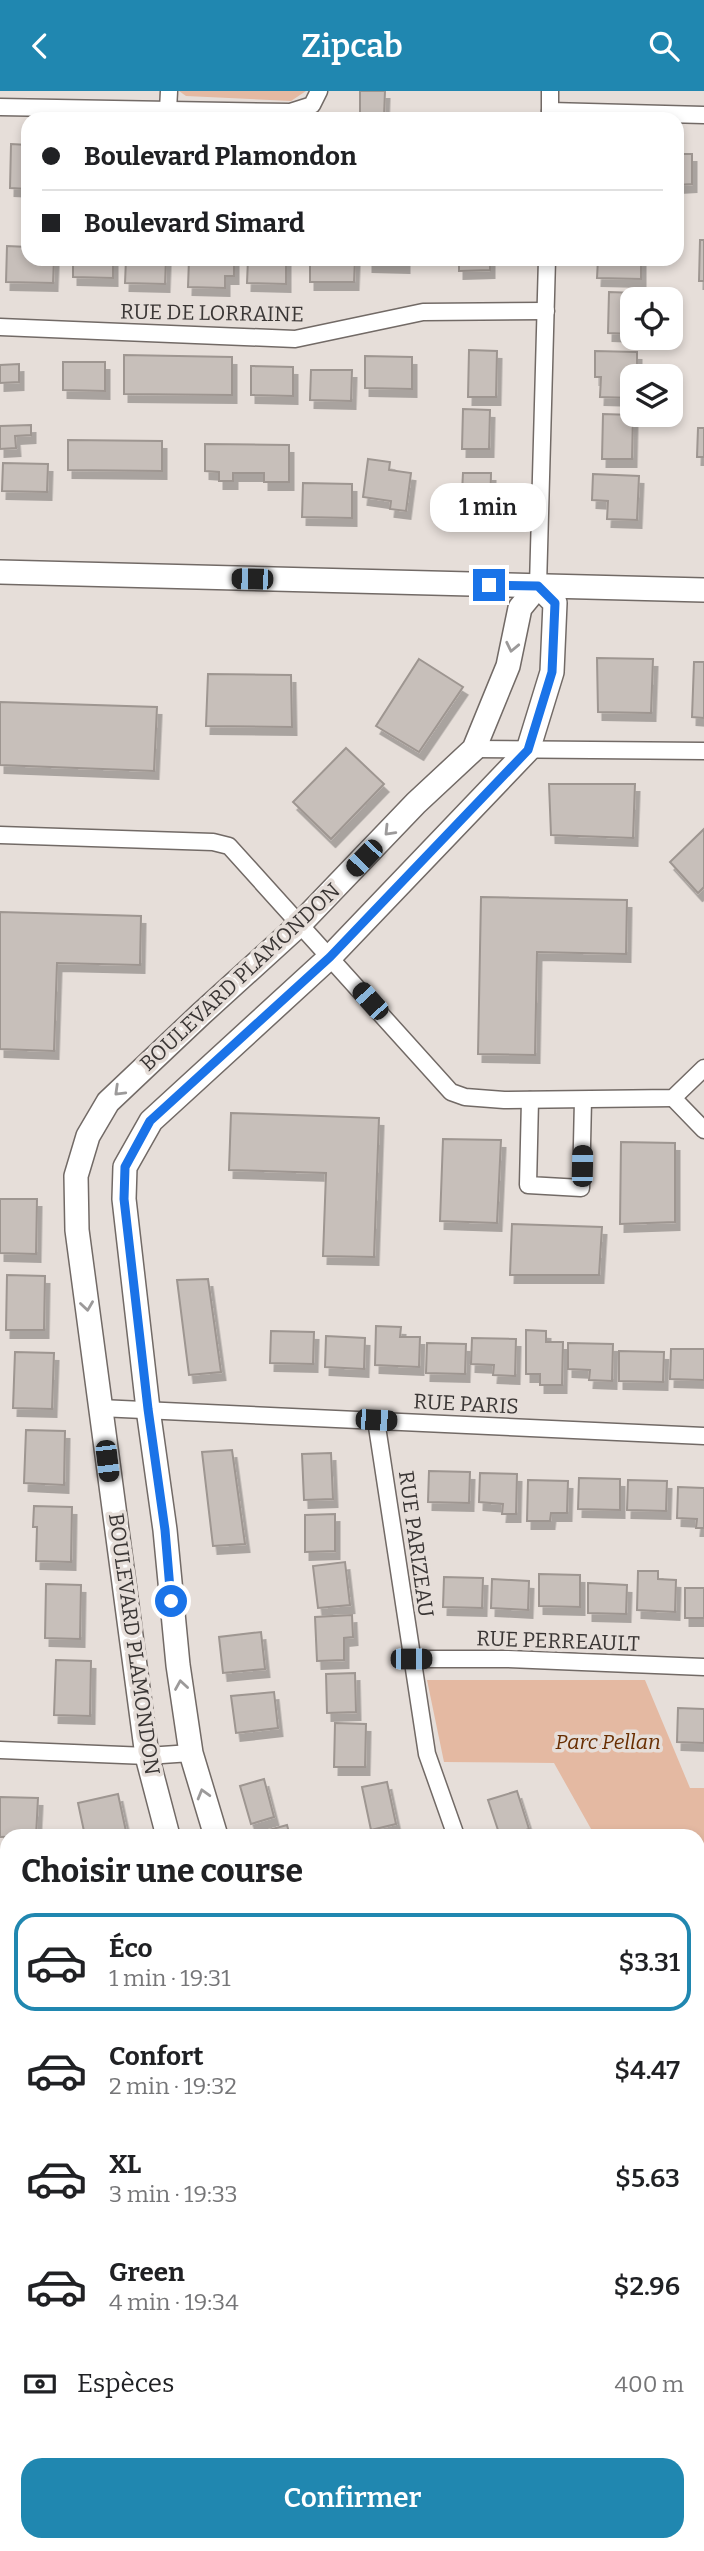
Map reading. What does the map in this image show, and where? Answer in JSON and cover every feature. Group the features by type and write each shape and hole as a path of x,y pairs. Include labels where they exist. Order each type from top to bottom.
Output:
{"street":[{"path":"168,110 169,91"},
{"path":"293,112 312,105 319,91"},
{"path":"550,91 550,112"},
{"path":"0,107 249,112"},
{"path":"684,115 704,115"},
{"path":"538,586 547,266"},
{"name":"RUE DE LORRAINE","path":"0,327 295,339 424,313 546,311"},
{"path":"0,572 704,590"},
{"name":"BOULEVARD PLAMONDON","path":"166,1829 147,1756 77,1230 76,1176 88,1136 108,1102 299,925 416,803 474,749 508,666 520,608 538,586 555,603 552,672 528,750 330,957 150,1121 125,1167 124,1199 165,1530 177,1665 191,1753 214,1829"},
{"path":"474,749 704,751"},
{"path":"0,835 213,842 229,846 451,1092 465,1097 530,1100 673,1098 704,1068"},
{"path":"673,1098 704,1130"},
{"path":"530,1100 528,1185 581,1188 583,1100"},
{"name":"RUE PARIS","path":"100,1408 704,1436"},
{"name":"RUE PARIZEAU","path":"376,1420 427,1754 454,1829"},
{"name":"RUE PERREAULT","path":"411,1659 508,1659 704,1667"},
{"path":"0,1750 147,1756 191,1753"}],"green space":[{"path":"179,91 306,91 291,101 186,96"},
{"name":"Parc Pellan","path":"427,1680 645,1680 690,1788 704,1788 704,1829 591,1829 554,1763 444,1762"}],"building":[{"path":"360,91 385,91 384,112 360,112"},
{"path":"11,144 21,145 21,189 10,188"},
{"path":"684,154 692,154 692,184 684,185"},
{"path":"700,240 704,240 704,281 699,281"},
{"path":"7,246 21,247 21,266 54,266 53,283 6,282"},
{"path":"73,266 113,266 113,278 73,277"},
{"path":"126,266 166,266 165,284 125,283"},
{"path":"189,266 234,266 234,276 225,276 225,288 188,287"},
{"path":"248,266 286,266 286,284 247,283"},
{"path":"310,266 355,266 354,282 310,282"},
{"path":"459,266 490,266 490,270 459,271"},
{"path":"598,266 641,266 641,279 597,278"},
{"path":"609,292 620,292 620,334 608,333"},
{"path":"469,350 497,351 496,397 468,397"},
{"path":"595,351 637,352 637,364 620,364 620,398 600,397 601,377 595,377"},
{"path":"124,355 232,357 232,395 124,394"},
{"path":"365,356 412,357 412,389 365,388"},
{"path":"63,362 105,362 105,391 63,390"},
{"path":"19,364 19,382 0,383 0,365"},
{"path":"251,366 293,367 293,396 251,395"},
{"path":"311,370 352,370 351,401 310,400"},
{"path":"463,409 490,410 489,449 462,449"},
{"path":"603,414 620,415 620,427 633,427 632,459 602,459"},
{"path":"31,425 31,435 15,436 16,448 0,449 0,426"},
{"path":"698,428 704,428 704,457 697,457"},
{"path":"68,440 162,441 162,471 68,470"},
{"path":"205,444 289,445 289,482 264,482 264,473 233,473 233,481 219,481 219,472 205,471"},
{"path":"368,459 390,462 389,470 411,473 406,511 390,509 391,501 363,497"},
{"path":"3,463 48,464 47,492 2,491"},
{"path":"463,473 491,473 490,516 447,515 448,491 462,492"},
{"path":"593,474 639,476 637,520 607,519 608,501 592,500"},
{"path":"303,483 352,484 352,518 302,517"},
{"path":"597,658 653,659 651,713 598,712"},
{"path":"419,659 463,687 419,752 376,726"},
{"path":"694,662 704,662 704,718 692,717"},
{"path":"208,674 291,675 292,727 206,726"},
{"path":"0,702 157,707 154,771 0,765"},
{"path":"346,748 384,784 331,839 293,802"},
{"path":"549,784 635,784 633,838 551,835"},
{"path":"704,829 704,887 698,893 670,862"},
{"path":"481,897 627,900 626,954 537,952 535,1055 478,1054"},
{"path":"0,912 141,916 140,965 57,963 54,1051 0,1049"},
{"path":"231,1113 379,1118 374,1257 323,1256 326,1173 229,1170"},
{"path":"443,1139 501,1140 497,1223 440,1221"},
{"path":"621,1142 675,1143 675,1222 620,1224"},
{"path":"0,1199 37,1199 36,1254 0,1253"},
{"path":"512,1224 602,1227 599,1275 510,1275"},
{"path":"7,1275 45,1276 44,1330 6,1330"},
{"path":"208,1279 221,1372 189,1375 177,1280"},
{"path":"376,1326 401,1327 400,1337 420,1337 419,1367 375,1365"},
{"path":"526,1330 546,1331 546,1342 563,1342 562,1385 540,1385 540,1374 526,1374"},
{"path":"271,1331 314,1332 313,1364 270,1363"},
{"path":"326,1336 365,1338 364,1369 325,1367"},
{"path":"472,1338 516,1339 515,1376 493,1375 494,1365 471,1364"},
{"path":"427,1343 466,1344 465,1374 426,1373"},
{"path":"568,1343 613,1344 612,1381 589,1380 590,1370 568,1369"},
{"path":"671,1349 704,1349 704,1380 670,1379"},
{"path":"619,1351 664,1352 663,1382 619,1381"},
{"path":"15,1352 54,1353 52,1409 13,1408"},
{"path":"26,1430 65,1431 64,1485 24,1483"},
{"path":"232,1450 245,1544 213,1546 202,1452"},
{"path":"331,1453 333,1499 304,1500 302,1454"},
{"path":"429,1471 470,1472 469,1503 428,1502"},
{"path":"480,1473 517,1474 516,1514 502,1514 503,1504 479,1502"},
{"path":"579,1478 620,1479 620,1510 578,1509"},
{"path":"528,1480 568,1481 567,1513 551,1513 550,1521 527,1521"},
{"path":"628,1480 667,1481 666,1511 627,1510"},
{"path":"678,1487 704,1488 704,1528 696,1528 697,1519 677,1518"},
{"path":"34,1506 72,1507 71,1562 36,1561 37,1527 33,1527"},
{"path":"335,1514 335,1551 305,1552 305,1515"},
{"path":"345,1562 350,1605 318,1608 313,1566"},
{"path":"638,1571 658,1571 658,1579 676,1580 675,1612 637,1610"},
{"path":"539,1574 580,1575 580,1607 539,1606"},
{"path":"444,1577 483,1578 482,1608 443,1607"},
{"path":"492,1579 529,1581 528,1610 491,1608"},
{"path":"588,1583 627,1585 626,1614 588,1613"},
{"path":"46,1584 81,1585 80,1639 45,1638"},
{"path":"685,1588 704,1588 704,1618 685,1618"},
{"path":"352,1615 353,1637 344,1638 344,1660 317,1661 315,1617"},
{"path":"261,1632 265,1669 223,1673 219,1637"},
{"path":"56,1660 91,1661 90,1716 54,1715"},
{"path":"355,1673 356,1712 327,1713 326,1674"},
{"path":"274,1692 278,1728 236,1733 231,1696"},
{"path":"678,1708 704,1709 704,1743 677,1742"},
{"path":"335,1723 366,1724 365,1767 334,1767"},
{"path":"264,1779 274,1817 251,1824 240,1786"},
{"path":"387,1782 396,1824 371,1829 362,1787"},
{"path":"517,1791 529,1829 498,1829 488,1800"},
{"path":"118,1794 126,1829 84,1829 78,1803"},
{"path":"0,1797 38,1798 36,1829 0,1829"},
{"path":"287,1825 288,1829 272,1829"}],"route":[{"path":"171,1601 165,1530 124,1199 125,1167 150,1121 330,957 528,750 552,672 555,603 538,586 489,585"}]}
